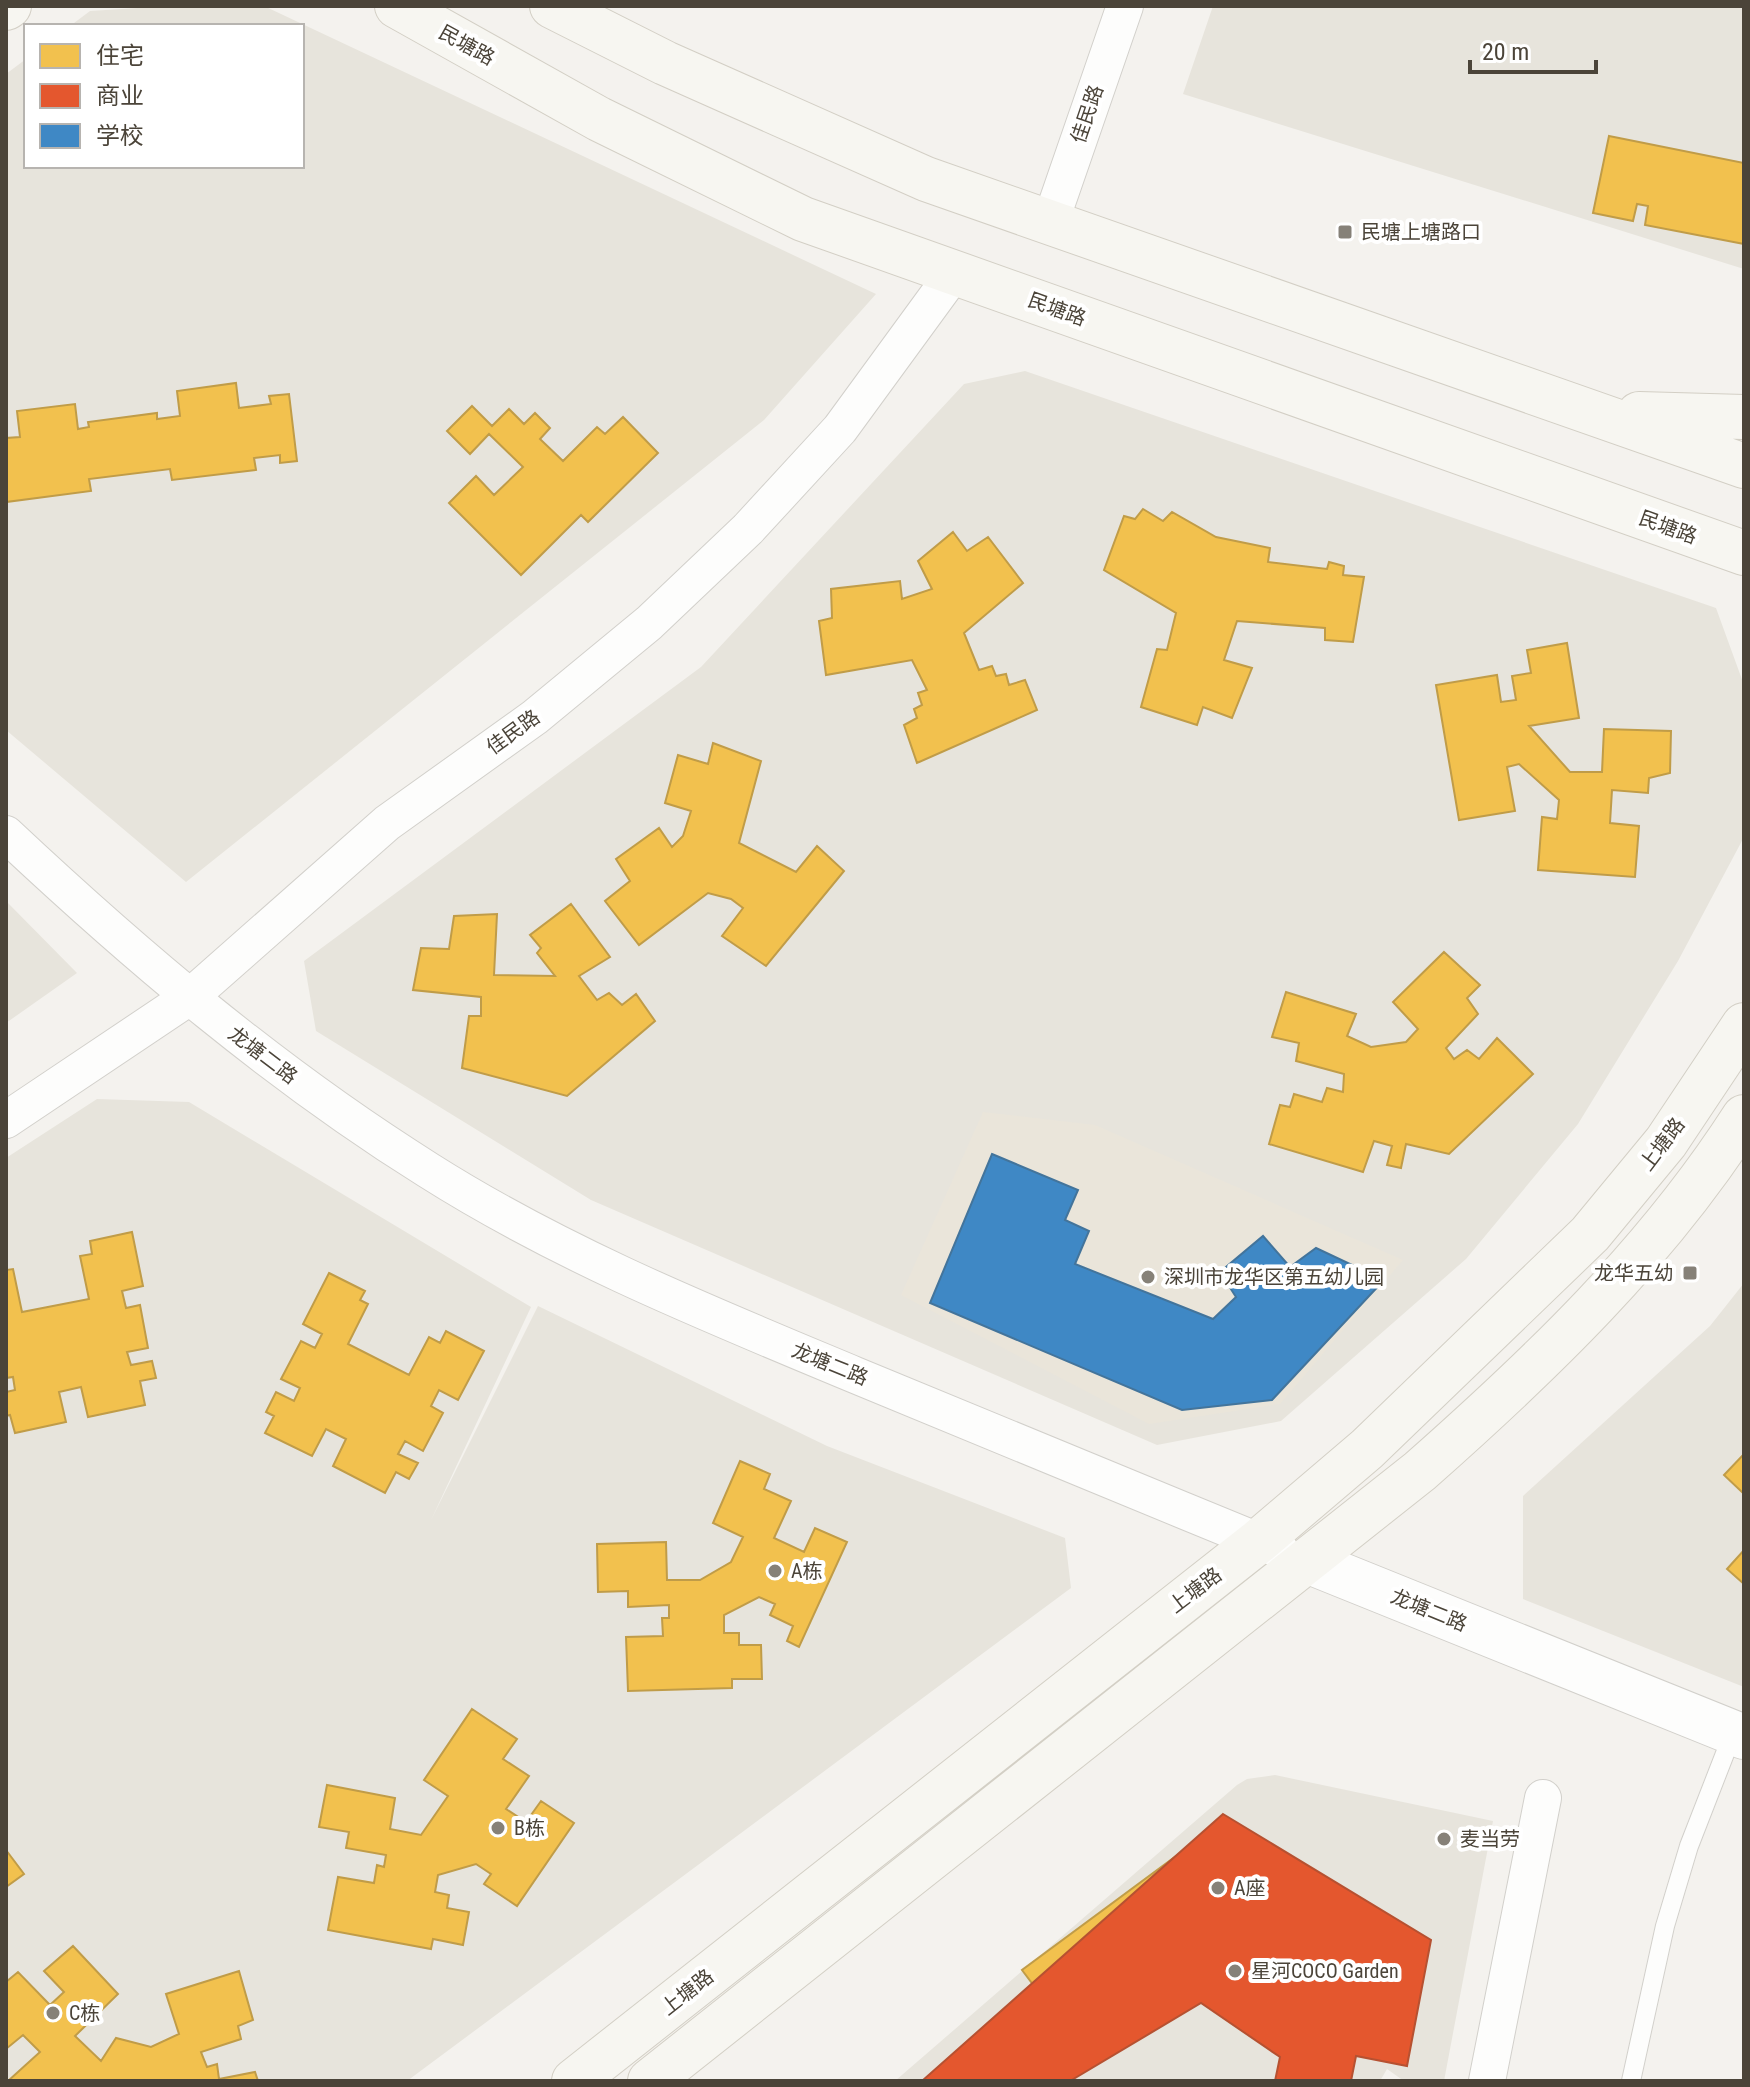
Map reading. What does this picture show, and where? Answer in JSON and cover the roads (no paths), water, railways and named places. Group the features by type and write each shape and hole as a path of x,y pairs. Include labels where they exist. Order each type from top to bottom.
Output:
{"main road":[{"name":"民塘路","path":"397,6 599,119 803,219 1744,553"},
{"path":"552,6 665,63 926,179 1744,466"},
{"path":"1584,409 1744,417"},
{"path":"1691,535 1744,575"},
{"name":"上塘路","path":"574,2081 1259,1541 1367,1449 1590,1234 1666,1142 1744,1025"},
{"path":"650,2081 1420,1471 1525,1379 1622,1280 1709,1172 1744,1117"}],"street":[{"name":"佳民路","path":"1050,223 1125,6"},
{"name":"佳民路","path":"6,1120 191,996 387,823 535,717 660,613 748,529 840,429 954,273"},
{"name":"龙塘二路","path":"6,834 92,914 237,1036 326,1103 429,1171 526,1227 632,1280 1307,1561 1739,1735"},
{"path":"1487,2081 1543,1798"}],"lane":[{"path":"1631,2081 1665,1926 1689,1846 1739,1735"}],"place":[{"name":"民塘上塘路口","path":"1345,232"},
{"name":"龙华五幼","path":"1690,1273"},
{"name":"深圳市龙华区第五幼儿园","path":"1148,1277"},
{"name":"A栋","path":"775,1571"},
{"name":"B栋","path":"498,1828"},
{"name":"麦当劳","path":"1444,1839"},
{"name":"A座","path":"1218,1888"},
{"name":"星河COCO Garden","path":"1235,1971"},
{"name":"C栋","path":"53,2013"}]}
